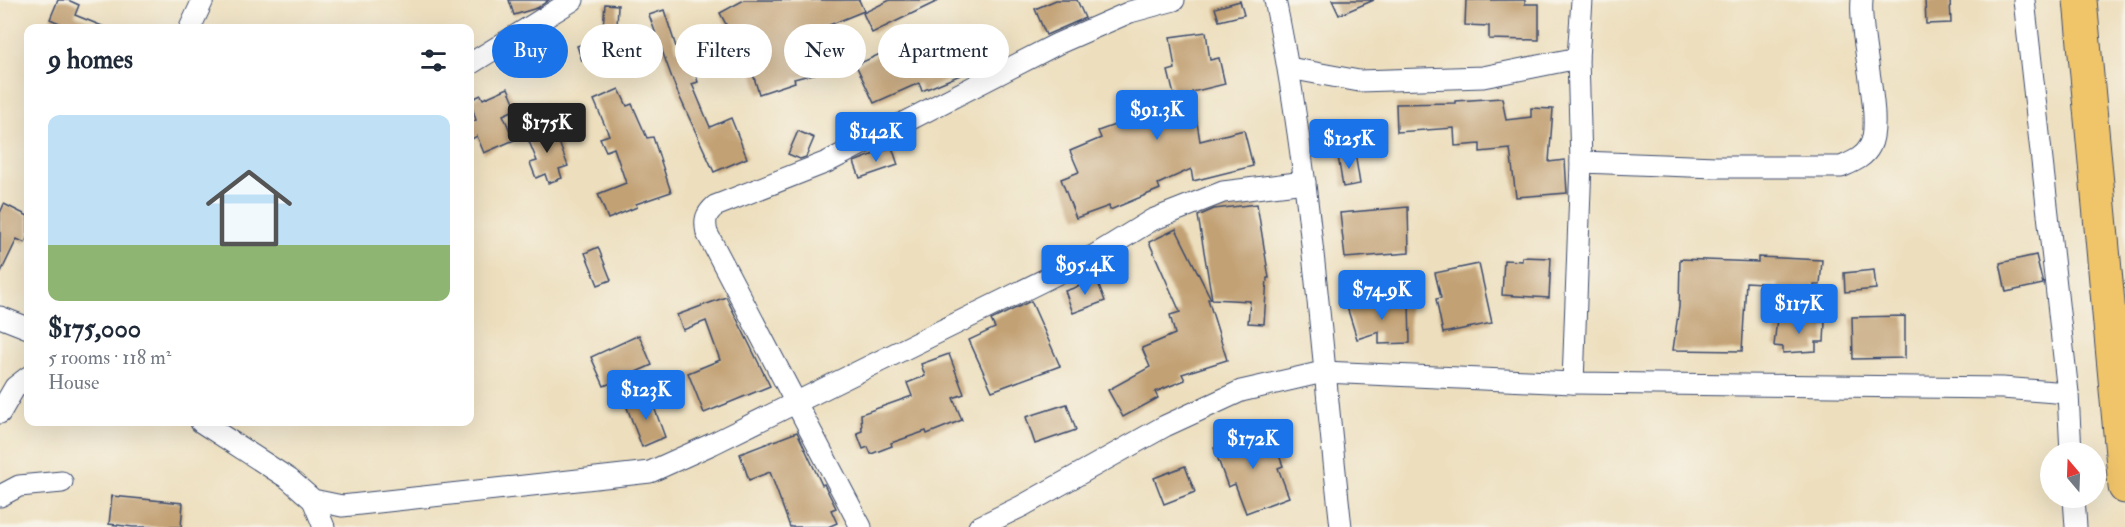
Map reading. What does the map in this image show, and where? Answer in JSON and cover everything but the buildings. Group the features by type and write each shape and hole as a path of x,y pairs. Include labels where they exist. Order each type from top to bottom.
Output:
{"highway":[{"path":"2080,0 2125,487"}],"street":[{"path":"192,24 203,0"},
{"path":"474,62 573,0"},
{"path":"861,527 707,233 704,223 707,213 716,206 828,162 1057,44 1130,12 1174,0"},
{"path":"1275,0 1289,68 1305,182 1323,372 1341,527"},
{"path":"1573,383 1581,162 1578,58 1582,0"},
{"path":"1581,162 1716,167 1841,167 1858,160 1870,147 1875,130 1865,51 1862,0"},
{"path":"2024,0 2068,393 2070,442"},
{"path":"1289,68 1359,81 1483,77 1578,58"},
{"path":"207,426 289,479 313,500 342,506 650,472 1095,255 1152,220 1223,192 1305,182"},
{"path":"0,316 24,326"},
{"path":"979,527 1022,506 1165,426 1241,390 1323,372 1573,383 2002,388 2068,393"},
{"path":"0,413 15,387 24,380"},
{"path":"0,496 19,486 62,482"},
{"path":"313,500 320,525"},
{"path":"2075,508 2076,527"}]}
